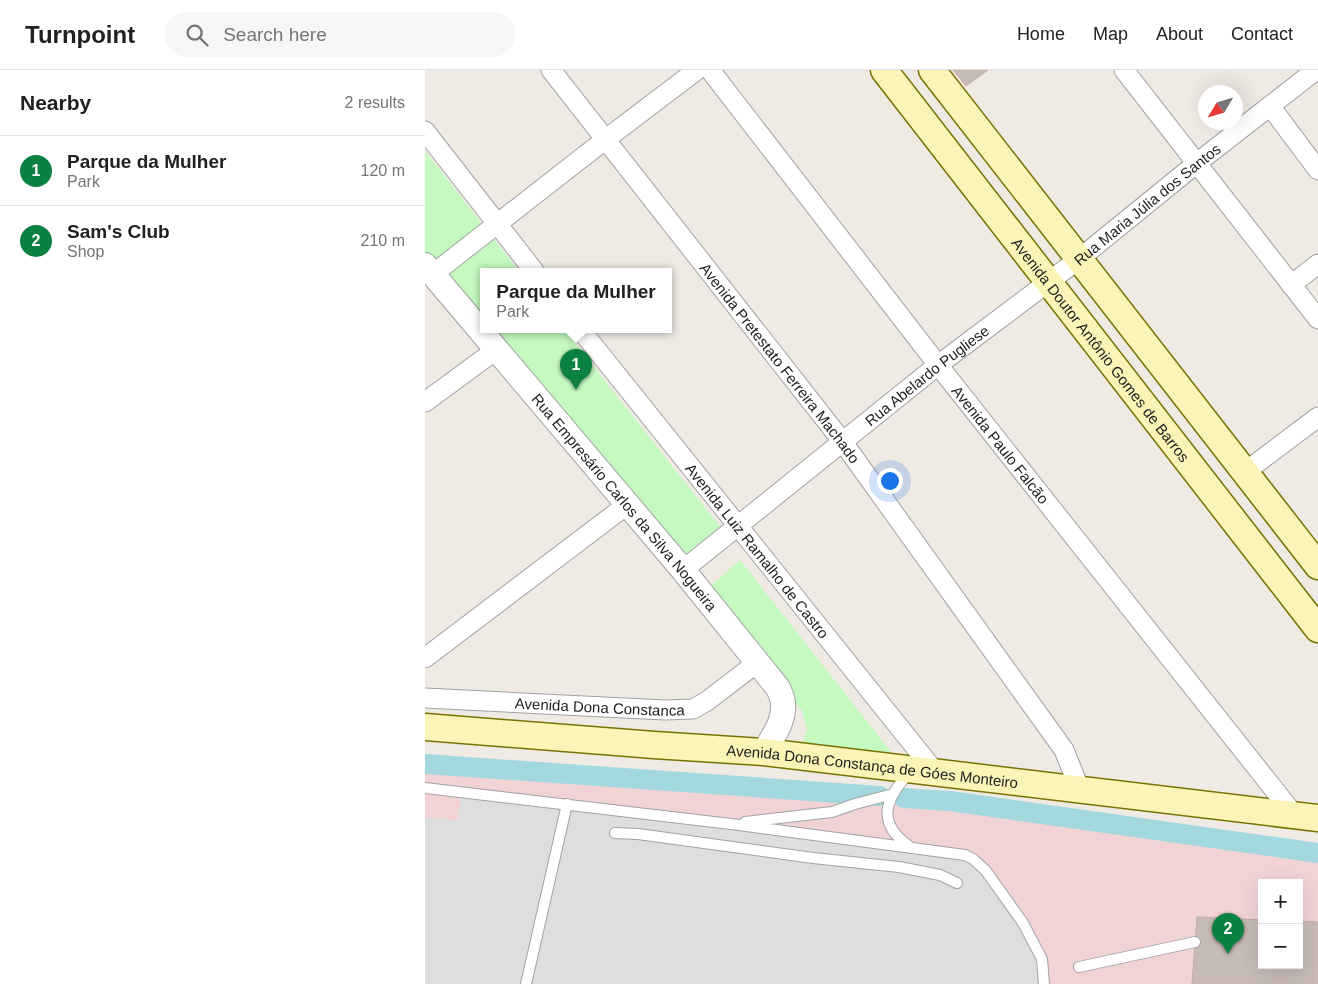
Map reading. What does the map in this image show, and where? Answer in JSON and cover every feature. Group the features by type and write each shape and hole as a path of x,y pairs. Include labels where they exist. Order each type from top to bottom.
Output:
{"main road":[{"name":"Avenida Doutor Antônio Gomes de Barros","path":"884,70 1318,629"},
{"path":"932,70 1318,566"},
{"name":"Avenida Dona Constança de Góes Monteiro","path":"425,727 764,752 1306,817"}],"street":[{"name":"Avenida Pretestato Ferreira Machado","path":"551,70 842,441 1064,750 1080,790"},
{"path":"429,269 497,224 697,70"},
{"name":"Avenida Paulo Falcão","path":"709,70 938,365 1306,817"},
{"path":"1124,70 1318,319"},
{"name":"Rua Maria Júlia dos Santos","path":"1048,282 1316,70"},
{"path":"1270,106 1318,170"},
{"path":"425,131 532,268"},
{"path":"1291,285 1318,264"},
{"name":"Rua Empresário Carlos da Silva Nogueira","path":"429,269 480,328"},
{"name":"Rua Abelardo Pugliese","path":"683,570 738,528 842,441 938,365 1048,282"},
{"name":"Rua Empresário Carlos da Silva Nogueira","path":"484,333 683,570 778,688 783,702 782,716 764,752"},
{"name":"Avenida Luiz Ramalho de Castro","path":"583,333 738,528 923,772"},
{"path":"425,402 497,348"},
{"path":"1245,472 1318,417"},
{"path":"425,658 628,504"},
{"name":"Avenida Dona Constanca","path":"425,698 665,710 693,709 707,701 758,662"}],"lane":[{"path":"911,848 897,838 890,827 887,811 893,794 901,782 923,772"},
{"path":"425,788 731,824 965,855 986,870 1023,923 1042,959 1044,984"},
{"path":"731,824 832,812 893,794"},
{"path":"526,984 567,804"},
{"path":"615,833 638,834 813,858 899,867 940,875 957,883"},
{"path":"1079,967 1195,942"}],"shaded area":[{"path":"425,773 756,797 932,806 1318,861 1318,984 425,984"},
{"path":"461,792 973,859 1042,959 1044,984 425,984 425,818 458,820"}],"green space":[{"path":"425,151 517,268 480,268 480,318 425,252"},
{"path":"492,333 567,333 721,528 681,561"},
{"path":"740,560 891,752 893,763 800,751 807,729 802,711 706,590"}],"building":[{"path":"953,70 988,70 966,86"},
{"path":"1197,917 1258,920 1258,969 1303,969 1303,921 1318,922 1318,984 1192,984"}],"waterway":[{"path":"425,764 880,796"},
{"path":"904,798 950,801 1318,853"}],"place":[{"name":"Parque da Mulher","path":"576,390"},
{"name":"Sam's Club","path":"1228,954"}]}
